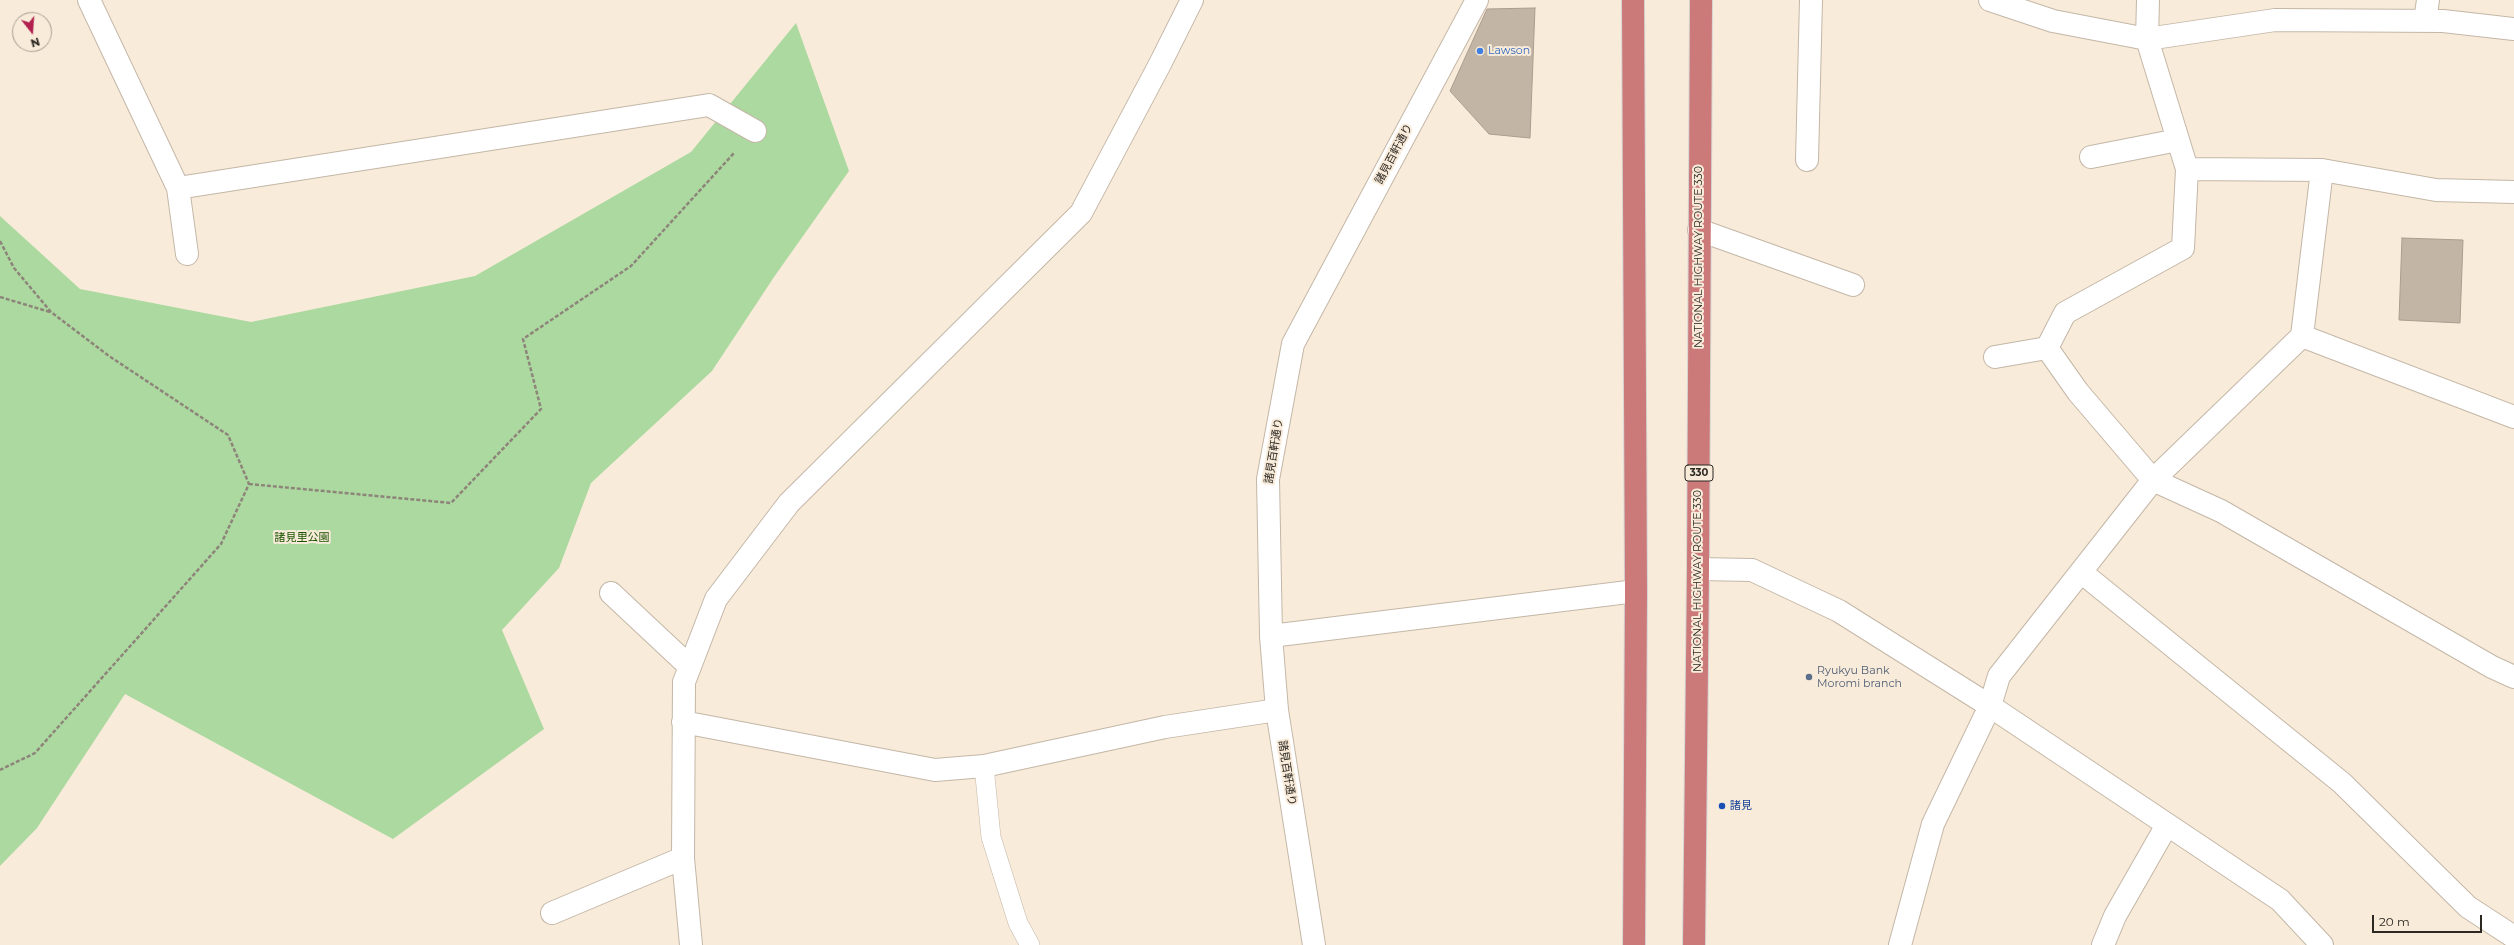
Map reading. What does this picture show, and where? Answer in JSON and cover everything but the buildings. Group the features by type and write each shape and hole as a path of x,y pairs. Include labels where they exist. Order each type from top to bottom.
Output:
{"highway":[{"path":"1633,0 1636,591 1634,945"},
{"name":"NATIONAL HIGHWAY ROUTE 330","path":"1694,945 1698,569 1701,0"}],"street":[{"path":"90,0 178,188 187,254"},
{"path":"692,945 683,858 684,682 716,599 789,503 1081,213 1192,0"},
{"name":"諸見百軒通り","path":"1314,945 1277,710 1271,636 1268,479 1292,344 1476,0"},
{"path":"1807,160 1811,0"},
{"path":"1990,0 2053,21 2147,38 2275,20 2427,10 2514,30"},
{"path":"2047,348 2065,313 2183,248 2187,169 2147,38 2148,0"},
{"path":"178,188 709,105 755,131"},
{"path":"2091,157 2178,140"},
{"path":"2187,169 2322,170 2436,190 2514,192"},
{"path":"1900,945 1933,824 1990,706 1999,676 2153,480 2302,336 2322,170"},
{"path":"1699,230 1853,285"},
{"path":"2302,336 2514,417"},
{"path":"1995,357 2047,348"},
{"path":"2047,348 2078,392 2153,480 2221,511 2492,667 2514,677"},
{"path":"1698,569 1752,570 1839,612 1990,706 2280,900 2322,945"},
{"path":"2081,572 2342,783 2468,907 2514,937"},
{"path":"1271,636 1636,591"},
{"path":"611,593 690,667"},
{"path":"684,722 935,770 984,766 1165,727 1277,710"},
{"path":"2103,945 2115,916 2167,825"},
{"path":"552,913 683,858"}],"lane":[{"path":"984,766 991,837 1018,923 1030,945"}],"path":[{"path":"249,484 451,503 541,409 523,340 631,266 755,131"},
{"path":"0,241 14,268 51,312 109,356 228,435 249,484 221,544 216,550 35,754 0,770"},
{"path":"0,297 51,312"}],"green space":[{"name":"諸見里公園","path":"796,23 849,171 774,277 712,371 591,483 559,568 502,630 544,729 393,839 125,694 37,828 0,866 0,216 80,289 251,322 475,276 691,152"}],"place":[{"name":"Lawson","path":"1480,51"},
{"name":"Ryukyu Bank Moromi branch","path":"1809,677"},
{"name":"諸見","path":"1722,806"}]}
